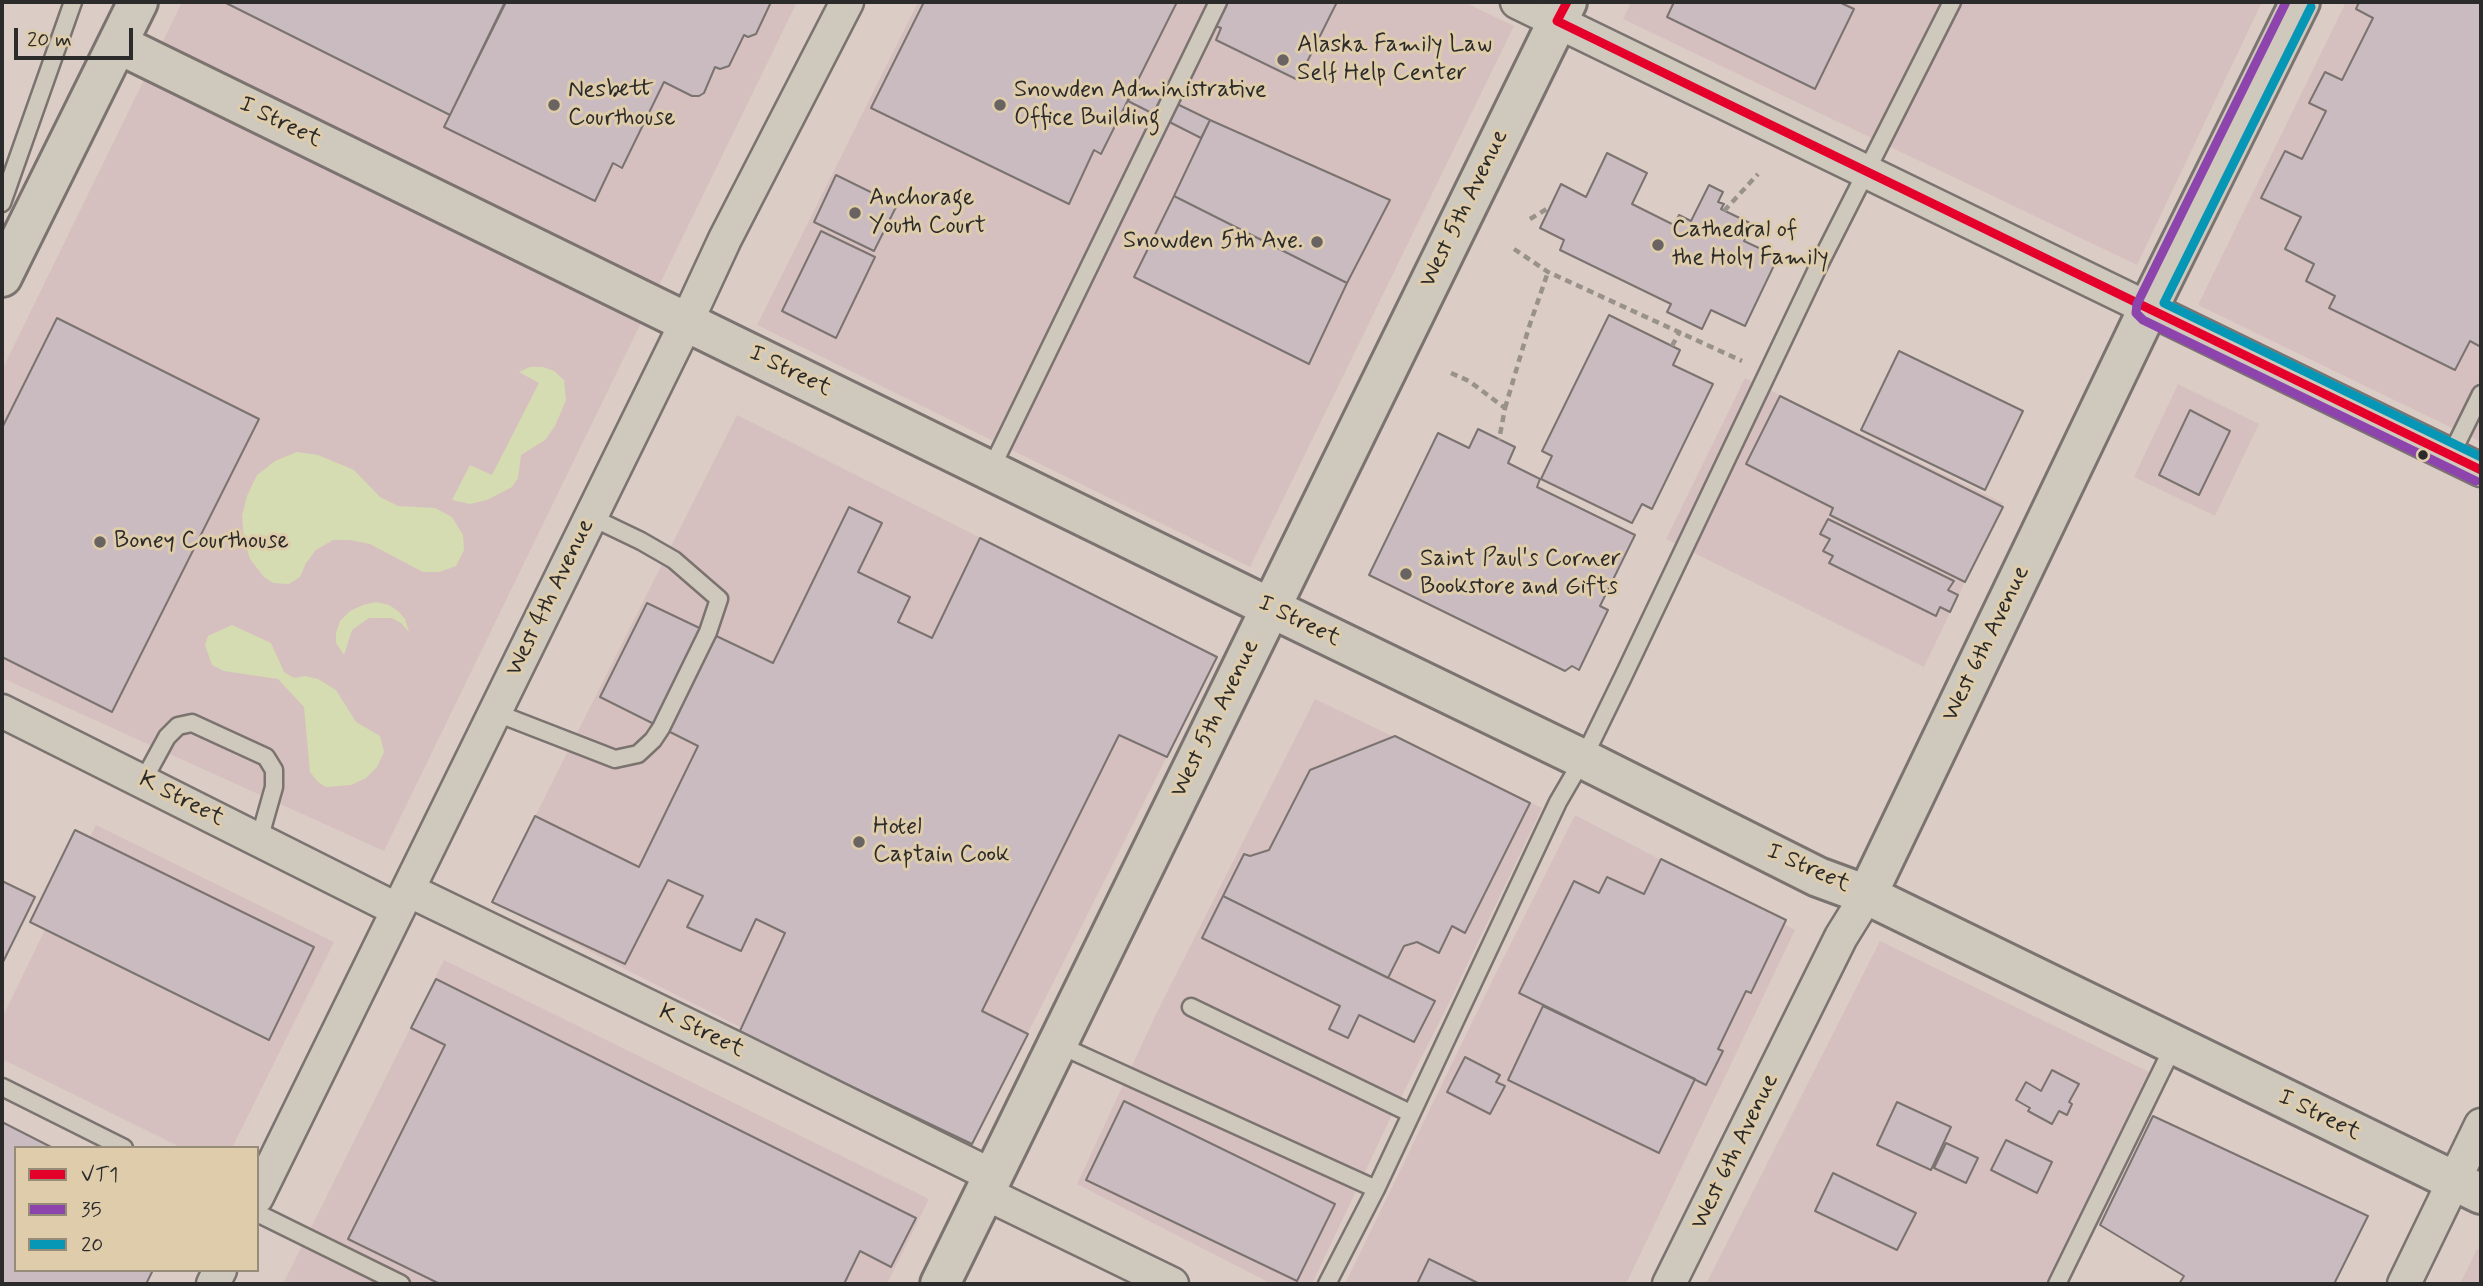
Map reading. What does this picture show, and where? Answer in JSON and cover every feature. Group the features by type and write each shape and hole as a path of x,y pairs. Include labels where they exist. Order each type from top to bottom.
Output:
{"main road":[{"path":"2,277 138,2"},
{"name":"West 6th Avenue","path":"1867,895 2148,309 2300,2"},
{"name":"West 5th Avenue","path":"940,1284 1562,12"},
{"name":"I Street","path":"118,44 1583,759 1818,877 1867,895 2468,1188"}],"street":[{"name":"West 4th Avenue","path":"259,1193 687,321 724,239 847,2"},
{"path":"1517,2 1562,12 1866,172 2481,470"},
{"name":"K Street","path":"2,710 259,839 403,900 739,1050 1172,1284"},
{"name":"West 6th Avenue","path":"1669,1284 1841,937 1867,895"},
{"path":"2404,1284 2468,1188 2481,1125"}],"lane":[{"path":"990,471 1218,2"},
{"path":"1327,1284 1376,1189 1558,802 1583,759 1866,172 1952,2"},
{"path":"2,203 69,3"},
{"path":"2451,455 2481,394"},
{"path":"494,712 615,759 638,754 653,740 667,716 708,632 719,599 674,560 591,517"},
{"path":"143,781 167,737 178,726 192,723 266,757 274,770 274,787 259,839"},
{"path":"1191,1007 1410,1113"},
{"path":"1057,1044 1376,1189"},
{"path":"2057,1284 2174,1045"},
{"path":"2,1087 120,1146"},
{"path":"259,1214 401,1284"}],"path":[{"path":"1724,211 1758,174"},
{"path":"1530,219 1550,208"},
{"path":"1514,249 1548,272 1742,361"},
{"path":"1499,440 1529,327 1548,272"},
{"path":"1672,346 1680,331"},
{"path":"1451,373 1469,381 1506,408"}],"shaded area":[{"path":"182,2 797,2 384,851 2,678 2,370"},
{"path":"918,2 1464,2 1514,26 1250,567 757,325"},
{"path":"1631,2 2262,2 2137,265 1623,19"},
{"path":"2346,2 2481,2 2481,442 2198,305"},
{"path":"1745,378 2003,503 1924,667 1666,539"},
{"path":"2178,384 2259,424 2215,516 2134,477"},
{"name":"Hotel Captain Cook","path":"737,415 1217,657 972,1144 492,902"},
{"path":"1315,699 1542,808 1312,1284 1272,1284 1077,1184 1156,1014"},
{"path":"1575,815 1795,930 1626,1284 1345,1284 1494,977"},
{"path":"96,825 334,942 233,1146 178,1146 2,1059 2,1018"},
{"path":"1880,941 2149,1072 2045,1284 1706,1284"},
{"path":"444,960 929,1199 887,1284 283,1284"},
{"path":"2477,1249 2481,1251 2481,1284 2460,1284"}],"green space":[{"path":"530,367 543,367 554,371 564,380 566,400 555,426 545,440 521,455 518,478 512,487 487,500 470,504 452,500 470,465 492,475 539,383 519,372"},
{"path":"297,452 318,455 354,470 380,497 398,506 435,508 452,517 463,535 464,550 456,566 439,572 423,572 370,544 333,540 316,550 300,577 289,584 273,583 264,577 250,559 244,538 242,516 247,496 257,475 275,461"},
{"path":"376,602 389,605 398,611 405,619 409,632 392,618 369,618 352,630 344,655 336,643 340,621 350,611"},
{"path":"232,625 271,643 284,672 294,678 305,676 318,679 336,690 356,722 380,736 384,752 377,767 366,778 351,785 339,786 326,787 318,782 310,772 304,707 278,679 224,671 212,665 205,645 208,636"}],"building":[{"path":"224,2 505,2 450,115"},
{"name":"Nesbett Courthouse","path":"506,2 771,2 756,34 748,37 744,35 729,66 720,69 715,67 704,93 692,96 664,82 622,168 613,163 595,201 444,127"},
{"name":"Snowden Administrative Office Building","path":"924,2 1177,2 1101,154 1094,150 1069,204 871,108"},
{"name":"Alaska Family Law Self Help Center","path":"1224,2 1337,2 1298,80 1216,40 1221,28 1213,25"},
{"path":"1674,2 1839,2 1854,9 1815,89 1667,17"},
{"path":"2359,2 2481,2 2481,347 2470,341 2455,370 2329,308 2335,296 2306,281 2314,264 2285,249 2301,217 2261,198 2285,151 2302,159 2326,111 2309,103 2325,72 2342,80 2373,18 2356,9"},
{"path":"1136,84 1210,120 1201,138 1128,101"},
{"name":"Snowden 5th Ave.","path":"1210,120 1390,200 1347,283 1174,196"},
{"name":"Cathedral of the Holy Family","path":"1607,153 1647,173 1632,204 1674,225 1679,215 1691,221 1709,185 1723,192 1718,202 1724,204 1721,209 1752,224 1744,241 1778,257 1745,326 1711,310 1702,329 1667,312 1671,304 1560,250 1564,240 1540,228 1561,184 1586,197"},
{"name":"Anchorage Youth Court","path":"836,175 897,205 874,251 814,222"},
{"path":"1174,196 1347,283 1309,364 1134,277"},
{"path":"821,231 875,257 836,338 782,311"},
{"path":"1609,315 1680,350 1673,365 1713,384 1652,509 1642,504 1632,523 1541,479 1552,456 1542,451"},
{"name":"Boney Courthouse","path":"57,318 259,419 112,712 2,657 2,428"},
{"path":"1899,351 2023,411 1985,490 1861,430"},
{"path":"1780,396 2003,507 1965,582 1830,515 1833,508 1746,464"},
{"path":"2190,410 2230,431 2199,495 2159,475"},
{"path":"1478,429 1515,447 1508,463 1540,479 1537,487 1635,535 1600,606 1608,610 1579,670 1572,666 1565,671 1369,575 1438,433 1469,448"},
{"name":"Hotel Captain Cook","path":"849,507 882,523 858,572 910,597 898,622 932,638 980,538 1217,657 1167,757 1119,735 982,1011 1028,1034 972,1144 739,1033 785,933 756,919 741,951 687,927 703,896 668,880 625,964 492,902 535,816 639,867 698,746 600,697 647,603 773,663"},
{"path":"1828,519 1954,581 1948,590 1958,595 1950,612 1940,607 1936,616 1829,563 1833,556 1823,551 1830,539 1820,534"},
{"path":"1395,736 1530,803 1465,933 1452,926 1439,953 1417,942 1404,946 1388,978 1223,896 1244,854 1250,856 1269,850 1310,770"},
{"path":"75,830 314,947 269,1040 30,922"},
{"path":"1661,859 1786,920 1751,993 1746,991 1718,1049 1723,1051 1706,1085 1519,993 1574,881 1599,893 1607,877 1644,894"},
{"path":"2,881 35,897 2,964"},
{"path":"1223,896 1435,1001 1414,1042 1359,1015 1348,1038 1329,1029 1340,1006 1202,938"},
{"path":"436,979 916,1218 891,1267 860,1251 844,1284 440,1284 348,1239 445,1045 411,1028"},
{"path":"1543,1006 1695,1079 1659,1153 1508,1080"},
{"path":"1465,1057 1500,1075 1496,1082 1505,1086 1490,1114 1447,1092"},
{"path":"2052,1070 2079,1084 2069,1102 2072,1104 2067,1115 2059,1111 2052,1124 2028,1111 2030,1108 2016,1100 2026,1082 2041,1091"},
{"path":"1124,1101 1335,1204 1297,1281 1086,1180"},
{"path":"1897,1102 1951,1127 1931,1170 1877,1145"},
{"path":"2153,1116 2368,1216 2334,1284 2179,1284 2184,1276 2100,1225"},
{"path":"2,1122 49,1146 14,1146 14,1272 152,1272 146,1284 2,1284"},
{"path":"2006,1140 2052,1162 2037,1193 1991,1170"},
{"path":"1946,1143 1978,1158 1966,1183 1934,1168"},
{"path":"1833,1173 1916,1213 1897,1250 1815,1211"},
{"path":"1429,1259 1480,1284 1417,1284"}],"transit line":[{"name":"VT1","path":"1567,2 1557,21 2481,470"},
{"name":"35","path":"2286,2 2137,304 2136,313 2143,320 2476,481"},
{"name":"20","path":"2311,7 2164,303 2481,457"}],"place":[{"name":"Alaska Family Law Self Help Center","path":"1283,60"},
{"name":"Nesbett Courthouse","path":"554,105"},
{"name":"Snowden Administrative Office Building","path":"1000,105"},
{"name":"Anchorage Youth Court","path":"855,213"},
{"name":"Snowden 5th Ave.","path":"1317,242"},
{"name":"Cathedral of the Holy Family","path":"1658,245"},
{"name":"Boney Courthouse","path":"100,542"},
{"name":"Saint Paul's Corner Bookstore and Gifts","path":"1406,574"},
{"name":"Hotel Captain Cook","path":"859,842"}]}
